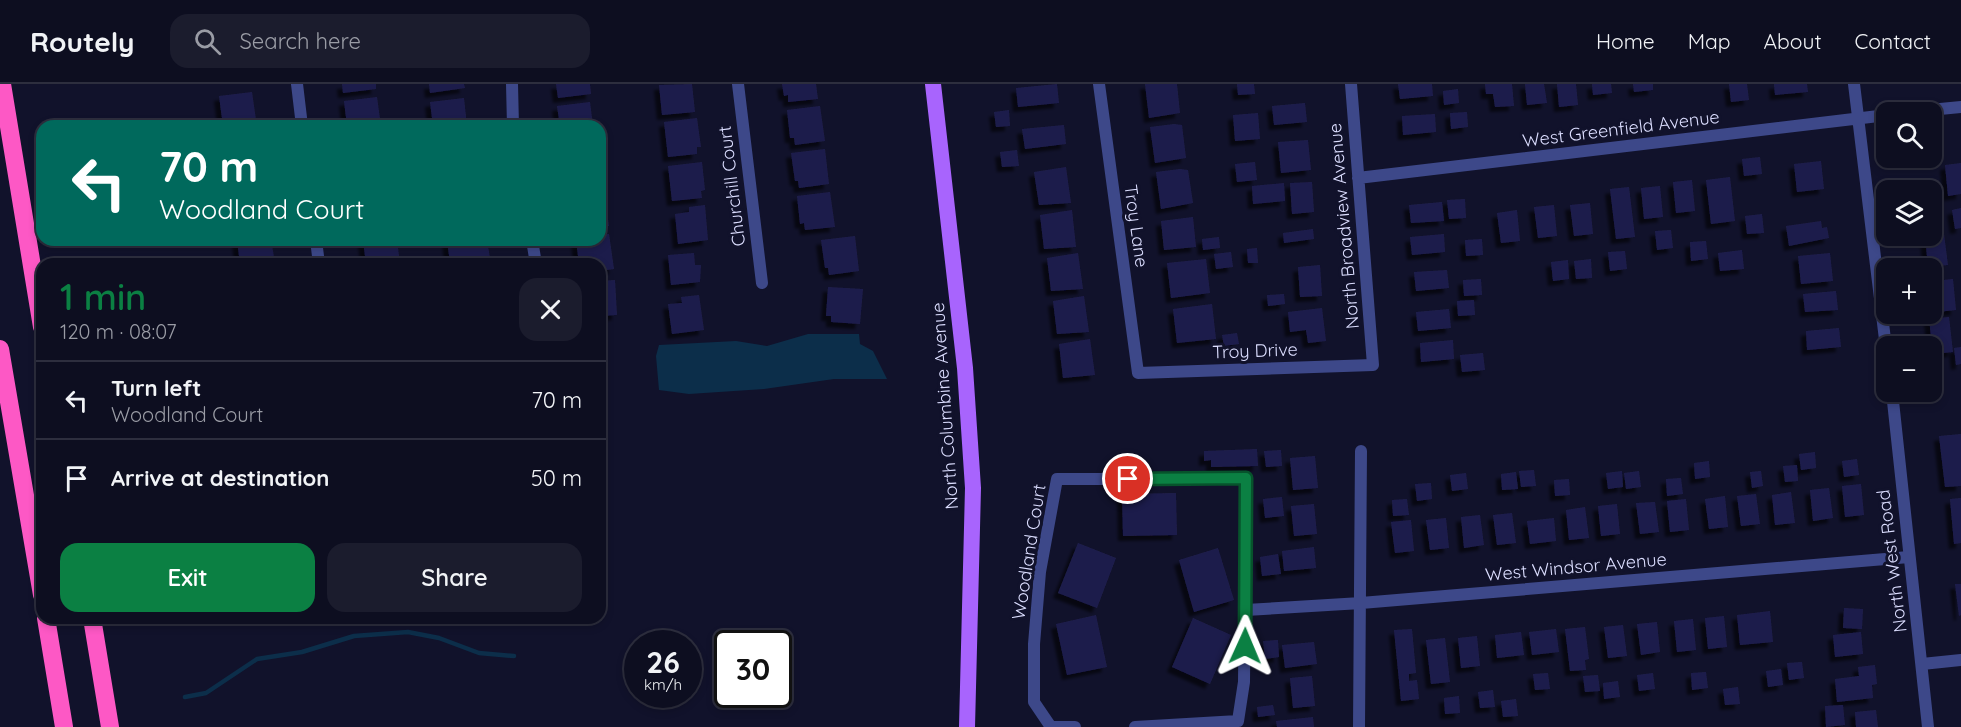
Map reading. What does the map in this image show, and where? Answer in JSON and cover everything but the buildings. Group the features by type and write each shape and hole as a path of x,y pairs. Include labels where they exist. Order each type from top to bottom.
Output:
{"highway":[{"path":"2,84 36,291"},
{"path":"0,349 36,560"},
{"path":"47,624 64,727"},
{"path":"93,624 110,727"}],"main road":[{"name":"North Columbine Avenue","path":"933,84 965,368 973,488 967,727"}],"street":[{"path":"297,84 301,120"},
{"path":"512,84 513,120"},
{"name":"Churchill Court","path":"738,84 762,283"},
{"name":"Troy Lane","path":"1099,84 1138,373"},
{"name":"North Broadview Avenue","path":"1351,84 1373,365"},
{"path":"1854,84 1884,336"},
{"path":"1942,108 1961,106"},
{"name":"West Greenfield Avenue","path":"1358,178 1876,116"},
{"name":"Troy Drive","path":"1138,373 1373,365"},
{"name":"North West Road","path":"1893,402 1928,727"},
{"path":"1359,727 1361,451"},
{"name":"Woodland Court","path":"1075,727 1052,727 1034,702 1034,644 1040,572 1057,479 1246,478 1244,682 1238,721 1220,724 1135,727"},
{"name":"West Windsor Avenue","path":"1246,610 1361,603 1909,557"},
{"path":"1922,663 1961,660"}],"water":[{"path":"808,334 859,334 860,344 873,351 887,379 834,379 764,389 689,394 659,390 656,356 659,345 736,341 767,346"}],"waterway":[{"path":"185,697 206,693 257,659 302,652 354,636 408,632 439,638 479,653 514,656"}],"route":[{"path":"1128,479 1246,478 1245,646"}]}
